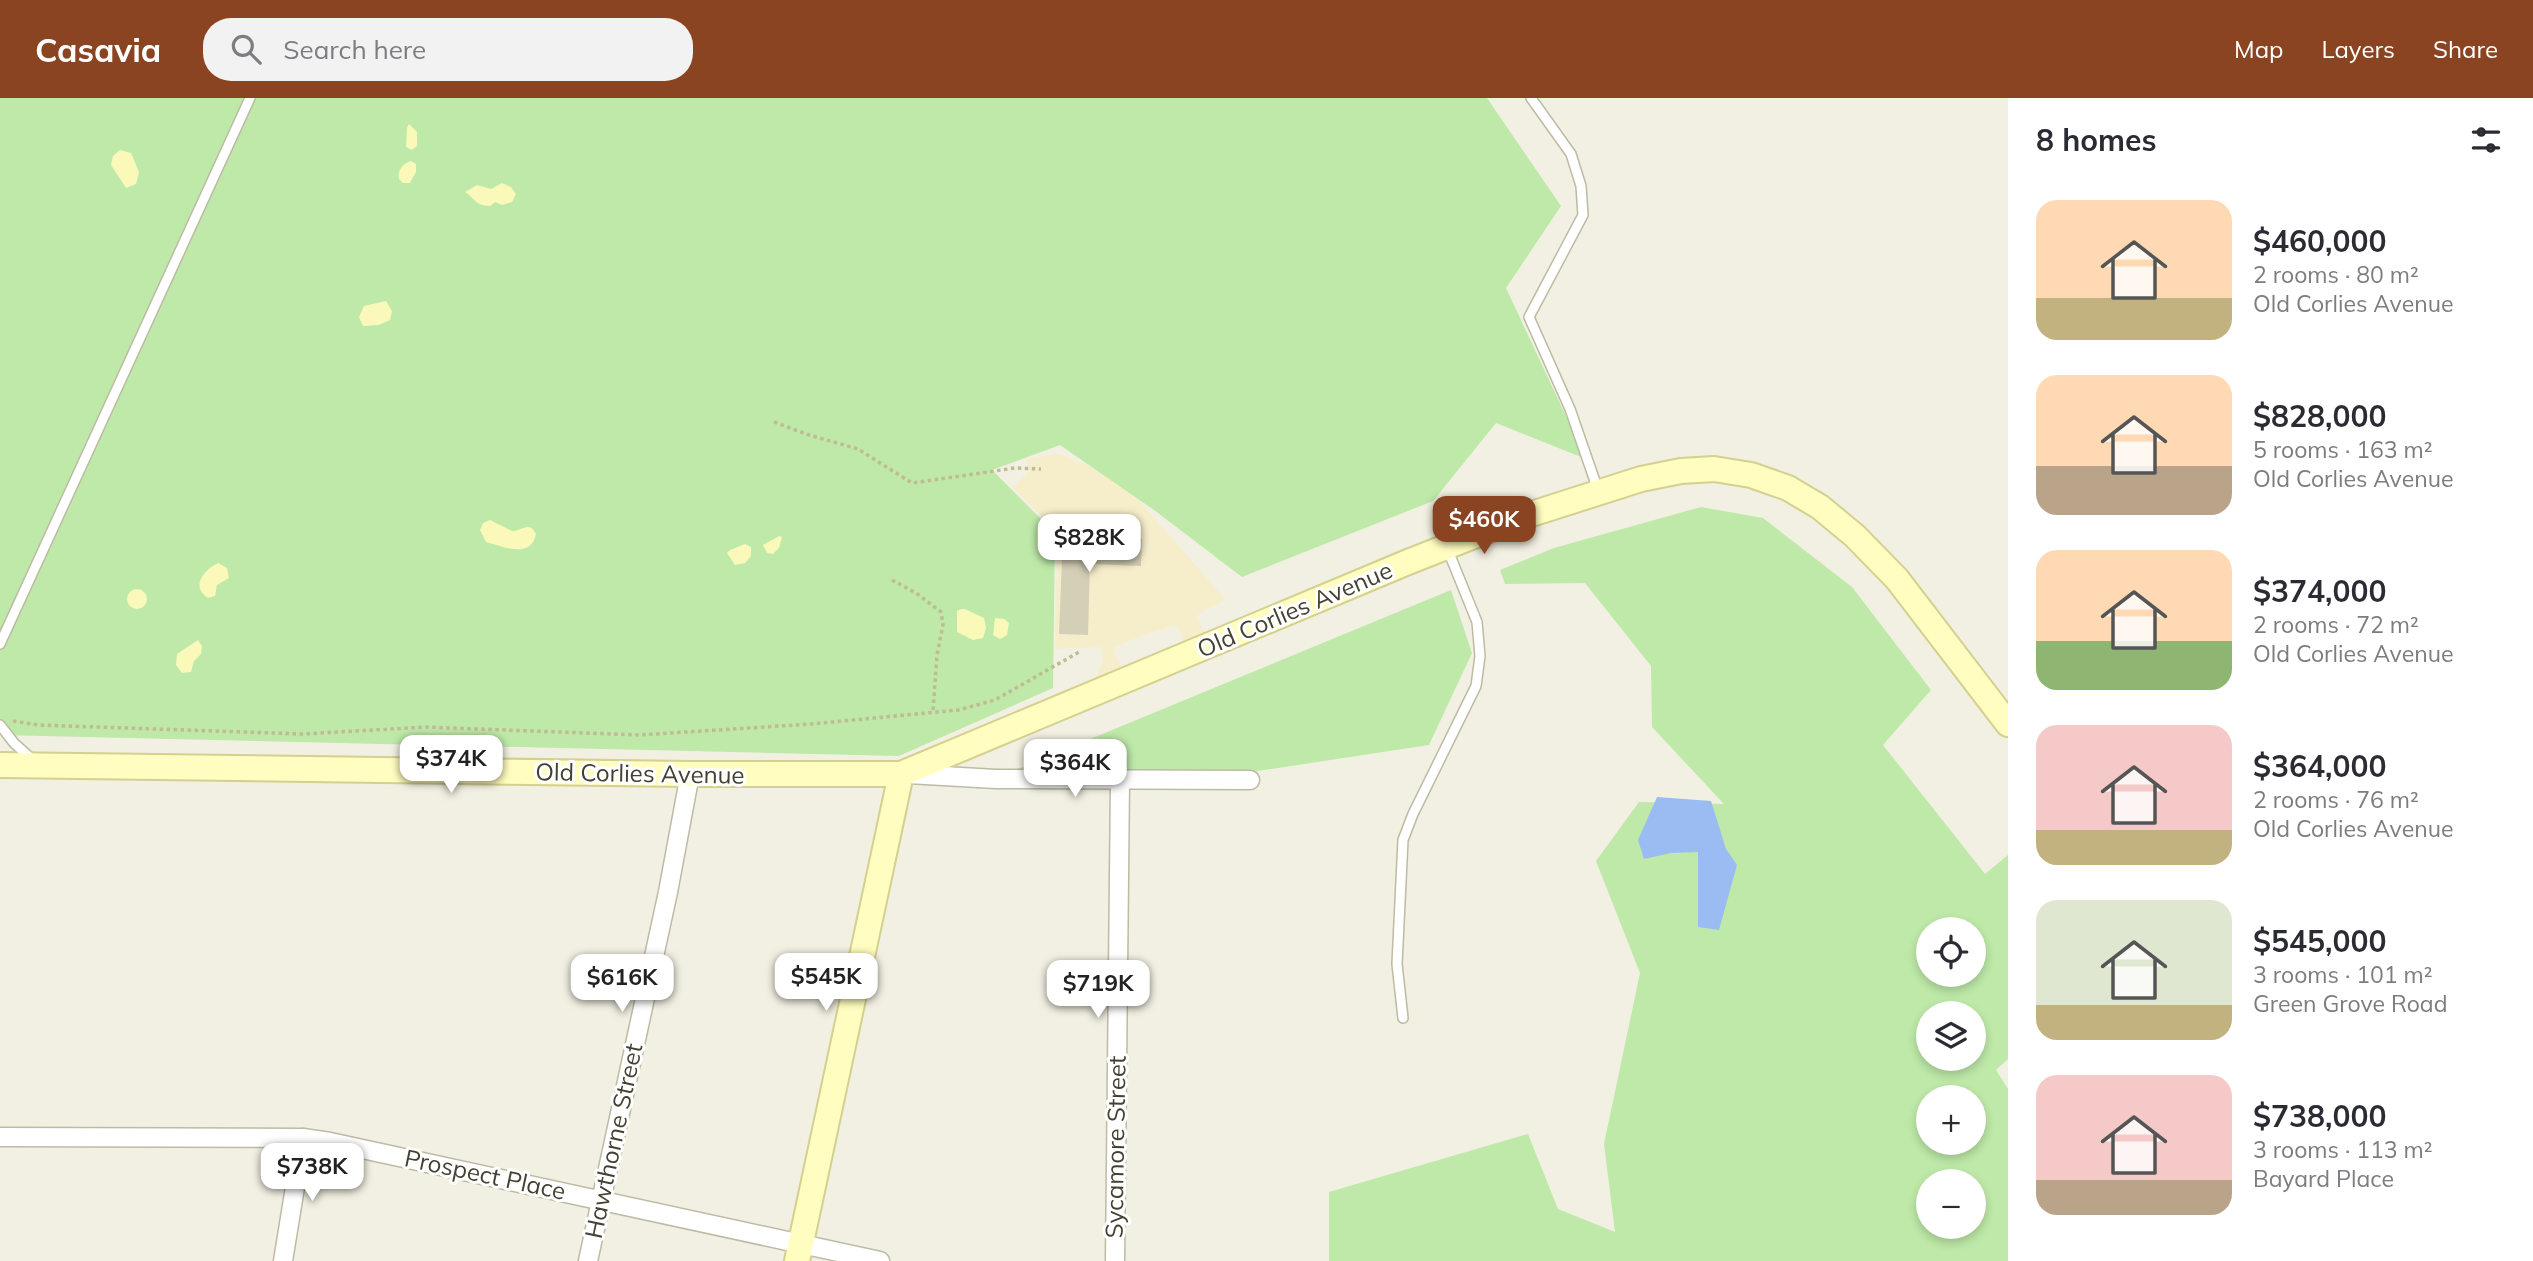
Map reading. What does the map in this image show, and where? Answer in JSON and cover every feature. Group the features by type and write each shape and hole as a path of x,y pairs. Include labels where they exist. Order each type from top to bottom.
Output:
{"street":[{"name":"Old Corlies Avenue","path":"901,774 1522,517 1599,491 1681,471 1714,469 1751,475 1788,488 1805,497 1855,536 1897,579 2008,724"},
{"name":"Old Corlies Avenue","path":"0,765 1250,780"},
{"path":"799,1252 901,774"},
{"name":"Hawthorne Street","path":"588,1261 668,892 690,775"},
{"name":"Sycamore Street","path":"1115,1261 1120,780"},
{"name":"Prospect Place","path":"0,1138 303,1138 601,1200 799,1252 880,1261"},
{"path":"282,1261 303,1138"}],"lane":[{"path":"0,644 250,98"},
{"path":"1531,98 1571,154 1581,186 1583,215 1529,317 1570,409 1599,491"},
{"path":"1403,1018 1397,964 1403,839 1475,686 1480,656 1476,622 1446,547"},
{"path":"3,722 14,743 38,765"}],"path":[{"path":"774,422 858,449 912,483 1015,468 1041,469"},
{"path":"892,580 916,593 940,612 943,625 936,663 933,711"},
{"path":"3,722 303,734 426,727 639,735 811,724 958,710 995,699 1079,652"}],"shaded area":[{"path":"0,98 1487,98 1561,206 1506,288 1586,459 1496,423 1433,501 1242,577 1154,510 1060,445 992,470 1055,533 1053,688 899,756 0,735"},
{"path":"1059,454 1120,479 1226,600 1197,616 1201,628 1212,635 1182,646 1182,635 1177,625 1149,633 1116,646 1114,651 1122,668 1096,679 1103,659 1101,647 1055,649 1058,532 1013,487 1030,471 1026,459"},
{"path":"1701,507 1763,518 1852,587 1931,690 1883,745 1985,874 2008,855 2008,1059 1996,1070 2008,1089 2008,1261 1329,1261 1329,1192 1528,1134 1558,1209 1615,1232 1604,1144 1640,973 1596,861 1639,802 1724,804 1652,727 1651,666 1585,583 1505,584 1500,570 1554,548"},
{"path":"1451,590 1472,653 1429,745 1225,776 1008,773"}],"sand":[{"path":"409,124 417,132 417,146 412,150 406,147"},
{"path":"120,150 131,153 139,172 136,184 126,188 111,165 113,156"},
{"path":"411,161 416,164 416,172 410,183 403,183 399,179 400,170"},
{"path":"502,183 511,187 516,194 512,202 485,205 478,203 465,192 477,185 491,189"},
{"path":"386,301 392,311 390,320 379,325 363,326 359,317 364,306"},
{"path":"490,520 512,531 531,528 536,534 533,542 528,547 515,549 486,542 480,530 483,523"},
{"path":"782,537 779,548 773,554 767,553 763,545"},
{"path":"745,544 751,547 751,556 745,563 735,565 727,553"},
{"path":"218,563 227,568 229,578 217,585 215,596 208,598 200,588 201,579"},
{"path":"137,589 144,592 147,599 144,606 137,609 130,606 127,599 130,592"},
{"path":"961,609 984,618 986,628 983,638 973,640 957,632 957,611"},
{"path":"995,618 1009,623 1007,635 1000,639 993,635"},
{"path":"198,640 202,646 201,654 194,661 191,672 182,673 176,665 177,654"}],"water":[{"path":"1657,797 1711,801 1726,849 1737,865 1719,930 1698,927 1698,852 1671,853 1644,859 1638,840"}],"building":[{"path":"1063,535 1142,539 1141,566 1090,564 1088,635 1059,634"}]}
